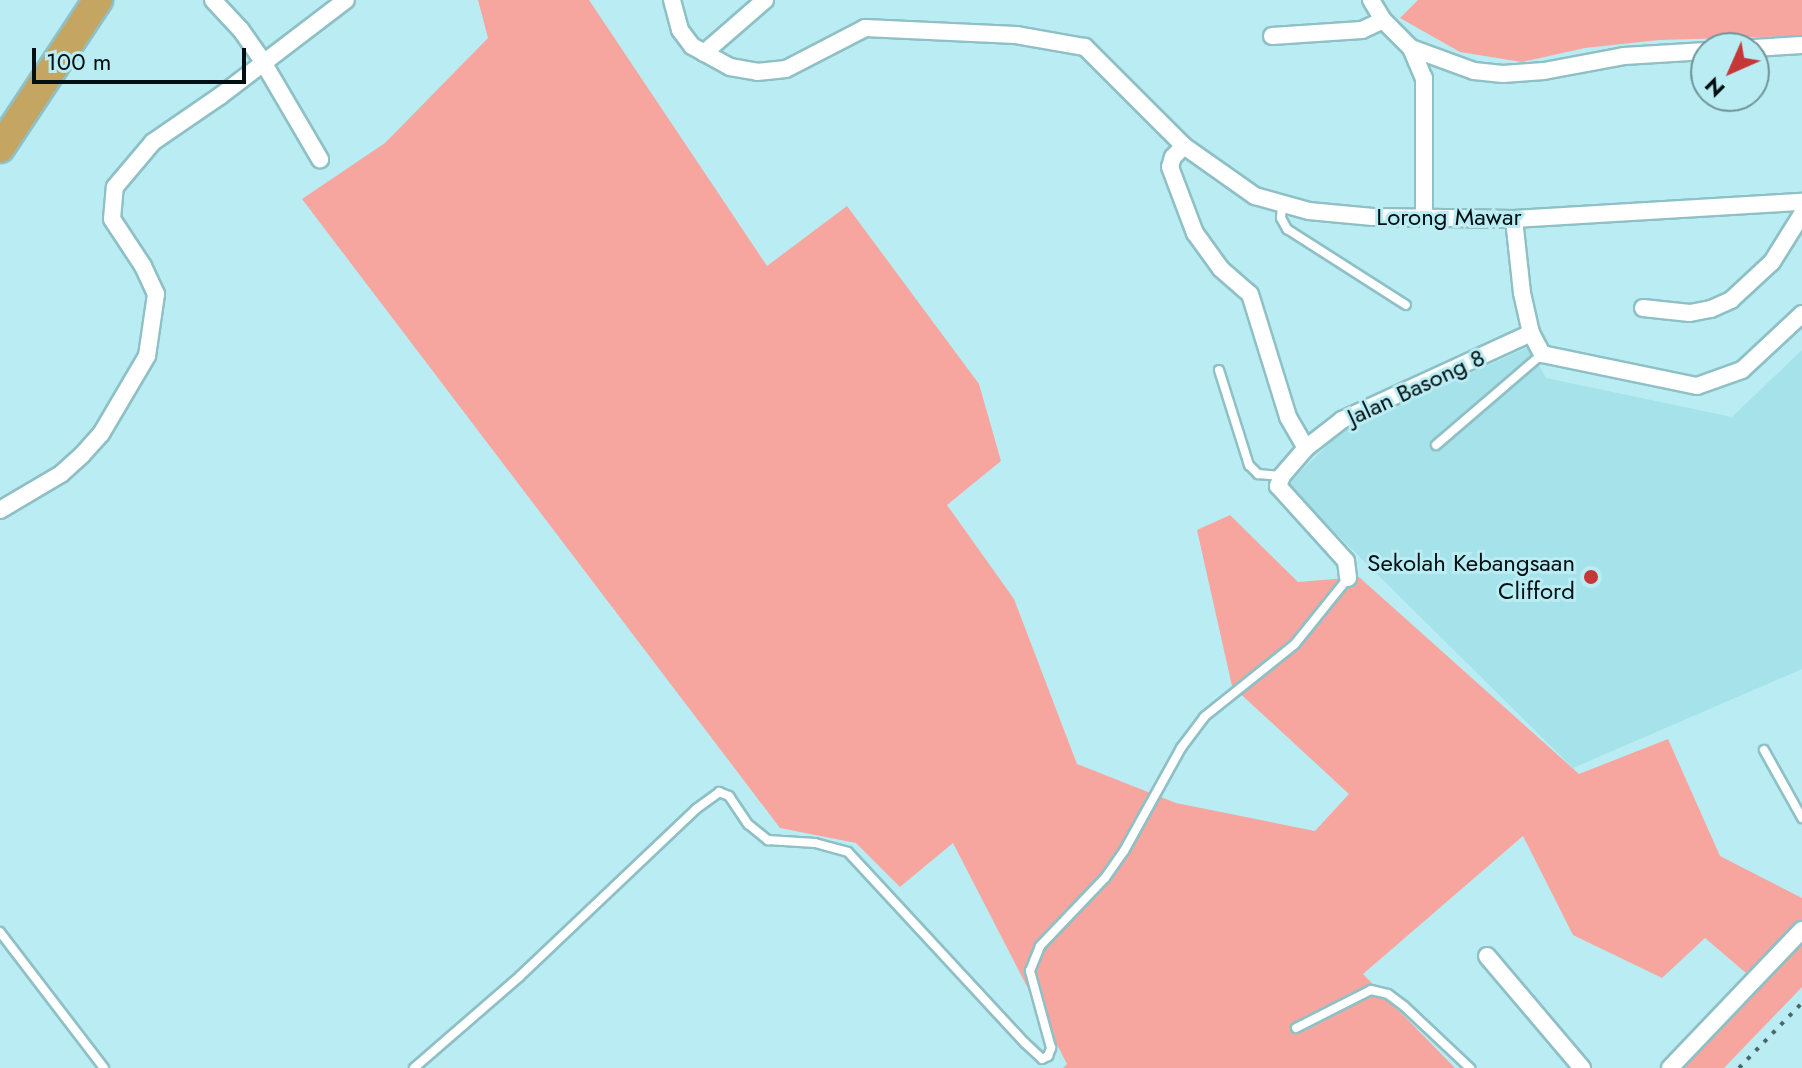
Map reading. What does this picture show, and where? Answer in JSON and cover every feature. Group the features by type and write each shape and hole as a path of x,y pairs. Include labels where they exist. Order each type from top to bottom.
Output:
{"highway":[{"path":"0,148 98,0"}],"street":[{"path":"213,0 263,62 320,159"},
{"path":"0,510 61,474 82,455 101,434 147,356 156,294 143,266 112,219 115,187 153,142 346,0"},
{"path":"672,0 680,30 692,46 704,53 765,0"},
{"path":"1371,0 1383,20 1411,48 1424,78 1424,216"},
{"path":"1272,36 1362,30 1383,20"},
{"name":"Lorong Mawar","path":"704,53 730,67 774,73 865,28 1016,35 1085,47 1184,146 1255,196 1309,211 1373,217 1514,219 1802,202"},
{"path":"1770,47 1802,45"},
{"path":"1411,48 1474,71 1503,74 1544,71 1624,56 1690,52"},
{"path":"1184,146 1173,157 1170,167 1195,233 1221,269 1250,294 1288,417 1306,448"},
{"path":"1643,308 1690,313 1711,309 1731,300 1772,262 1802,214"},
{"path":"1514,219 1531,333 1542,354 1697,386 1742,370 1802,314"},
{"name":"Jalan Basong 8","path":"1282,476 1306,448 1342,420 1531,333"},
{"path":"1282,476 1278,486 1346,561 1348,578"},
{"path":"1670,1068 1802,930"},
{"path":"1487,956 1582,1068"}],"lane":[{"path":"1282,204 1281,218 1287,229 1406,305"},
{"path":"1436,445 1542,354"},
{"path":"1219,370 1249,465 1258,474 1282,476"},
{"path":"414,1068 508,987 696,809 719,792 729,796 748,824 768,840 815,843 848,852 1025,1043 1042,1059 1048,1056 1051,1048 1030,971 1040,946 1105,878 1124,851 1181,748 1204,717 1295,644 1348,578"},
{"path":"1764,750 1802,818"},
{"path":"0,932 104,1068"},
{"path":"1296,1028 1371,990 1388,994 1404,1006 1470,1068"}],"shaded area":[{"path":"478,0 589,0 767,266 847,206 979,384 1001,461 947,505 1014,599 1077,764 1176,803 1315,831 1349,794 1232,686 1197,530 1230,515 1298,582 1359,577 1579,774 1668,739 1720,856 1802,898 1802,919 1746,973 1705,938 1662,978 1573,935 1523,836 1363,974 1455,1068 1063,1068 1067,1064 953,843 900,887 856,843 780,828 302,199 385,143 488,38"},
{"path":"1418,0 1802,0 1802,36 1770,37 1770,32 1690,32 1690,39 1585,48 1522,62 1460,52 1400,18"},
{"name":"Sekolah Kebangsaan Clifford","path":"1529,347 1546,378 1732,417 1802,350 1802,669 1573,768 1287,485 1342,431"},
{"path":"1802,940 1802,987 1724,1068 1681,1068"}],"railway":[{"path":"1739,1068 1802,1003"}],"place":[{"name":"Sekolah Kebangsaan Clifford","path":"1591,577"}]}
